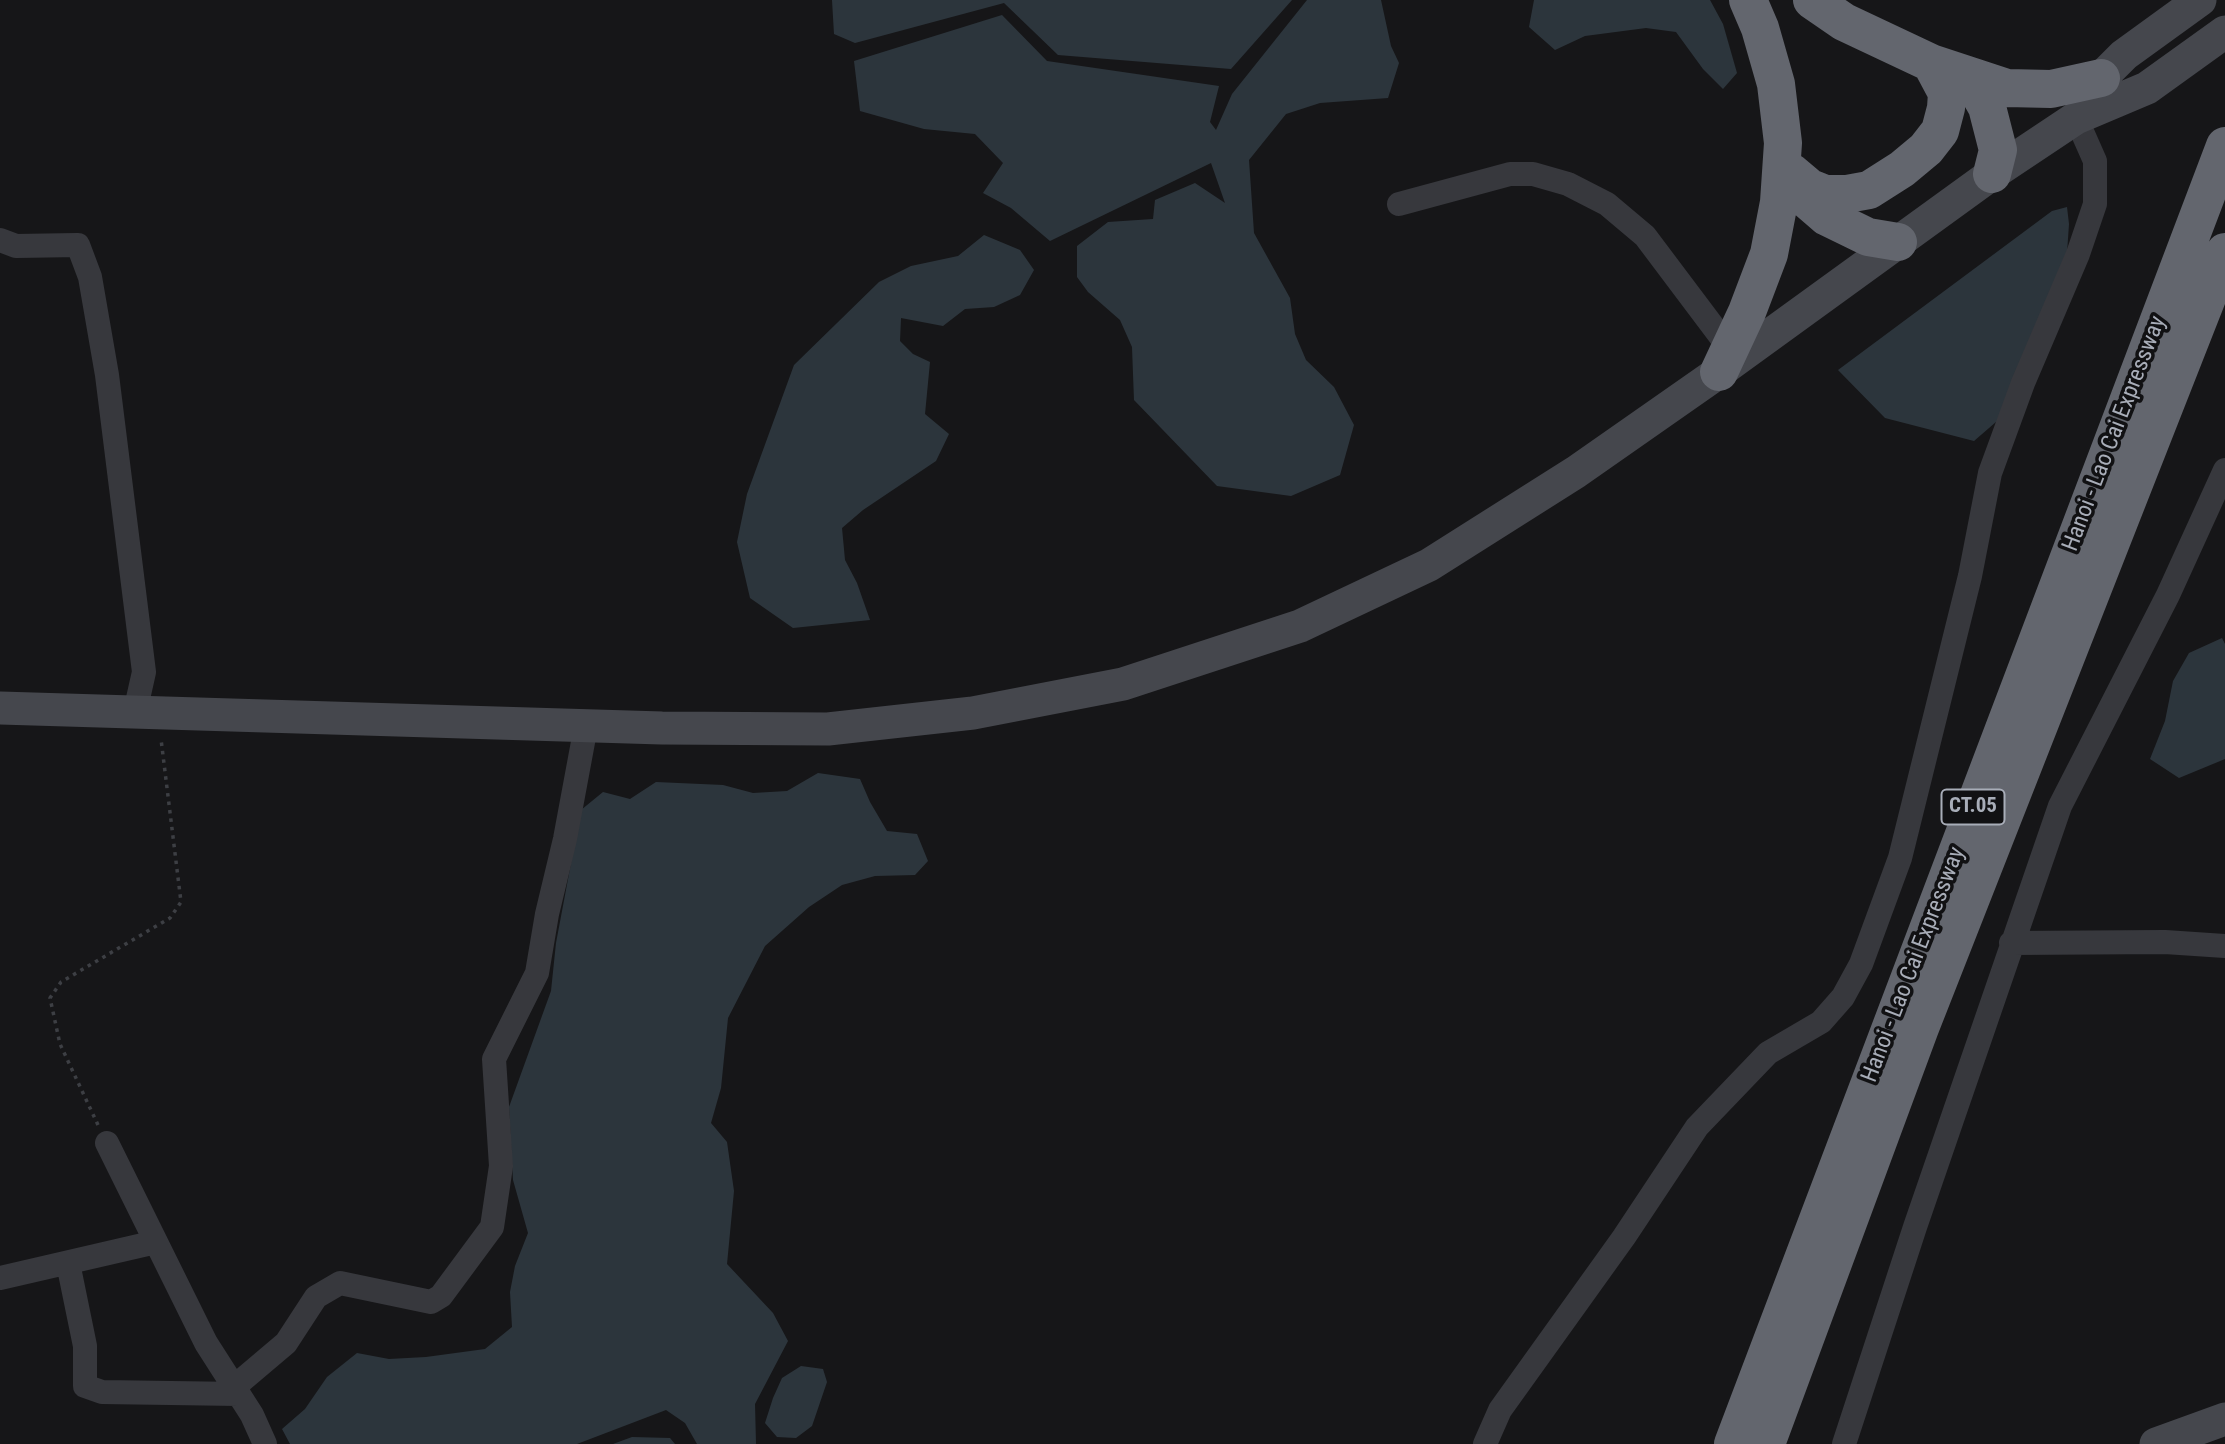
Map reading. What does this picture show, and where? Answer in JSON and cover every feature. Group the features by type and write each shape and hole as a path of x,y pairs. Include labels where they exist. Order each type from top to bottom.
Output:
{"highway":[{"path":"1748,0 1760,28 1776,84 1787,158 1805,198 1827,217 1868,237 1898,242"},
{"path":"1812,0 1844,22 1945,69 2007,88 2051,89 2101,78"},
{"path":"1787,158 1810,188 1825,194 1868,190 1902,169 1926,149 1940,131 1947,108 1945,69"},
{"path":"1945,69 1979,93 1987,107 1998,150 1992,174"},
{"path":"1724,360 1747,312 1769,254 1787,158"},
{"name":"Hanoi - Lao Cai Expressway","path":"1733,1444 2220,159"},
{"name":"Hanoi - Lao Cai Expressway","path":"1766,1444 1920,1028 2225,252"}],"main road":[{"path":"2076,118 2101,78 2124,55 2200,0"},
{"path":"0,708 586,726 828,729 973,713 1123,684 1300,626 1429,565 1576,472 1724,360 1898,242 1992,174 2076,118 2147,88 2225,32"},
{"path":"2156,1444 2225,1419"}],"street":[{"path":"1485,1444 1500,1410 1624,1237 1697,1127 1768,1053 1821,1022 1843,997 1861,964 1900,858 1970,576 1990,473 2023,383 2078,254 2095,204 2095,161 2076,118"},
{"path":"1399,204 1510,174 1533,174 1568,184 1607,204 1645,236 1724,360"},
{"path":"0,240 16,246 78,245 90,277 107,375 144,672 146,713"},
{"path":"1844,1444 2011,943 2060,806 2168,595 2225,470"},
{"path":"241,1399 286,1343 316,1297 340,1283 431,1302 441,1296 492,1227 501,1166 494,1059 537,973 586,726"},
{"path":"2011,943 2165,942 2225,946"},
{"path":"107,1143 206,1343 265,1444"},
{"path":"0,1278 156,1242"},
{"path":"68,1263 85,1346 85,1386 102,1392 241,1399"}],"path":[{"path":"107,1143 60,1044 50,998 61,982 170,918 181,902 146,713"}],"shaded area":[{"path":"832,0 1292,0 1231,69 1058,55 1004,3 855,43 834,34"},
{"path":"1307,0 1381,0 1391,46 1399,63 1388,98 1320,103 1286,114 1249,160 1254,233 1290,298 1295,334 1306,360 1334,387 1354,425 1340,475 1291,496 1217,486 1134,400 1132,347 1120,320 1088,292 1077,277 1077,246 1108,222 1153,219 1155,200 1195,183 1225,203 1211,163 1050,241 1011,208 983,193 1003,163 975,134 924,129 860,111 854,61 1002,15 1047,61 1219,86 1210,122 1216,130 1232,94"},
{"path":"1534,0 1710,0 1723,24 1737,73 1723,89 1703,69 1676,32 1646,28 1585,36 1555,50 1529,27"},
{"path":"2067,207 2067,253 2004,415 1974,441 1885,418 1838,370 2052,211"},
{"path":"984,235 1020,250 1034,270 1020,295 994,307 965,309 943,326 901,318 900,341 913,354 930,362 925,414 949,434 936,461 863,510 842,528 845,560 857,583 870,620 793,628 750,598 737,542 747,494 794,365 879,282 911,266 958,256"},
{"path":"2222,638 2225,644 2225,759 2179,778 2150,759 2165,721 2173,681 2189,653"},
{"path":"818,773 860,779 887,831 917,834 928,861 915,875 875,876 842,885 809,907 765,946 728,1018 721,1088 711,1123 727,1142 734,1191 727,1264 773,1313 788,1341 755,1404 756,1444 697,1444 685,1423 666,1410 577,1444 290,1444 282,1429 305,1409 327,1377 357,1353 389,1359 485,1349 512,1327 510,1292 515,1266 528,1233 513,1180 509,1107 551,991 556,943 581,810 603,792 630,799 656,782 723,785 753,793 787,791"},
{"path":"801,1366 823,1369 827,1382 812,1426 796,1438 777,1437 765,1423 773,1398 782,1378"},
{"path":"632,1437 670,1438 675,1444 613,1444"}]}
